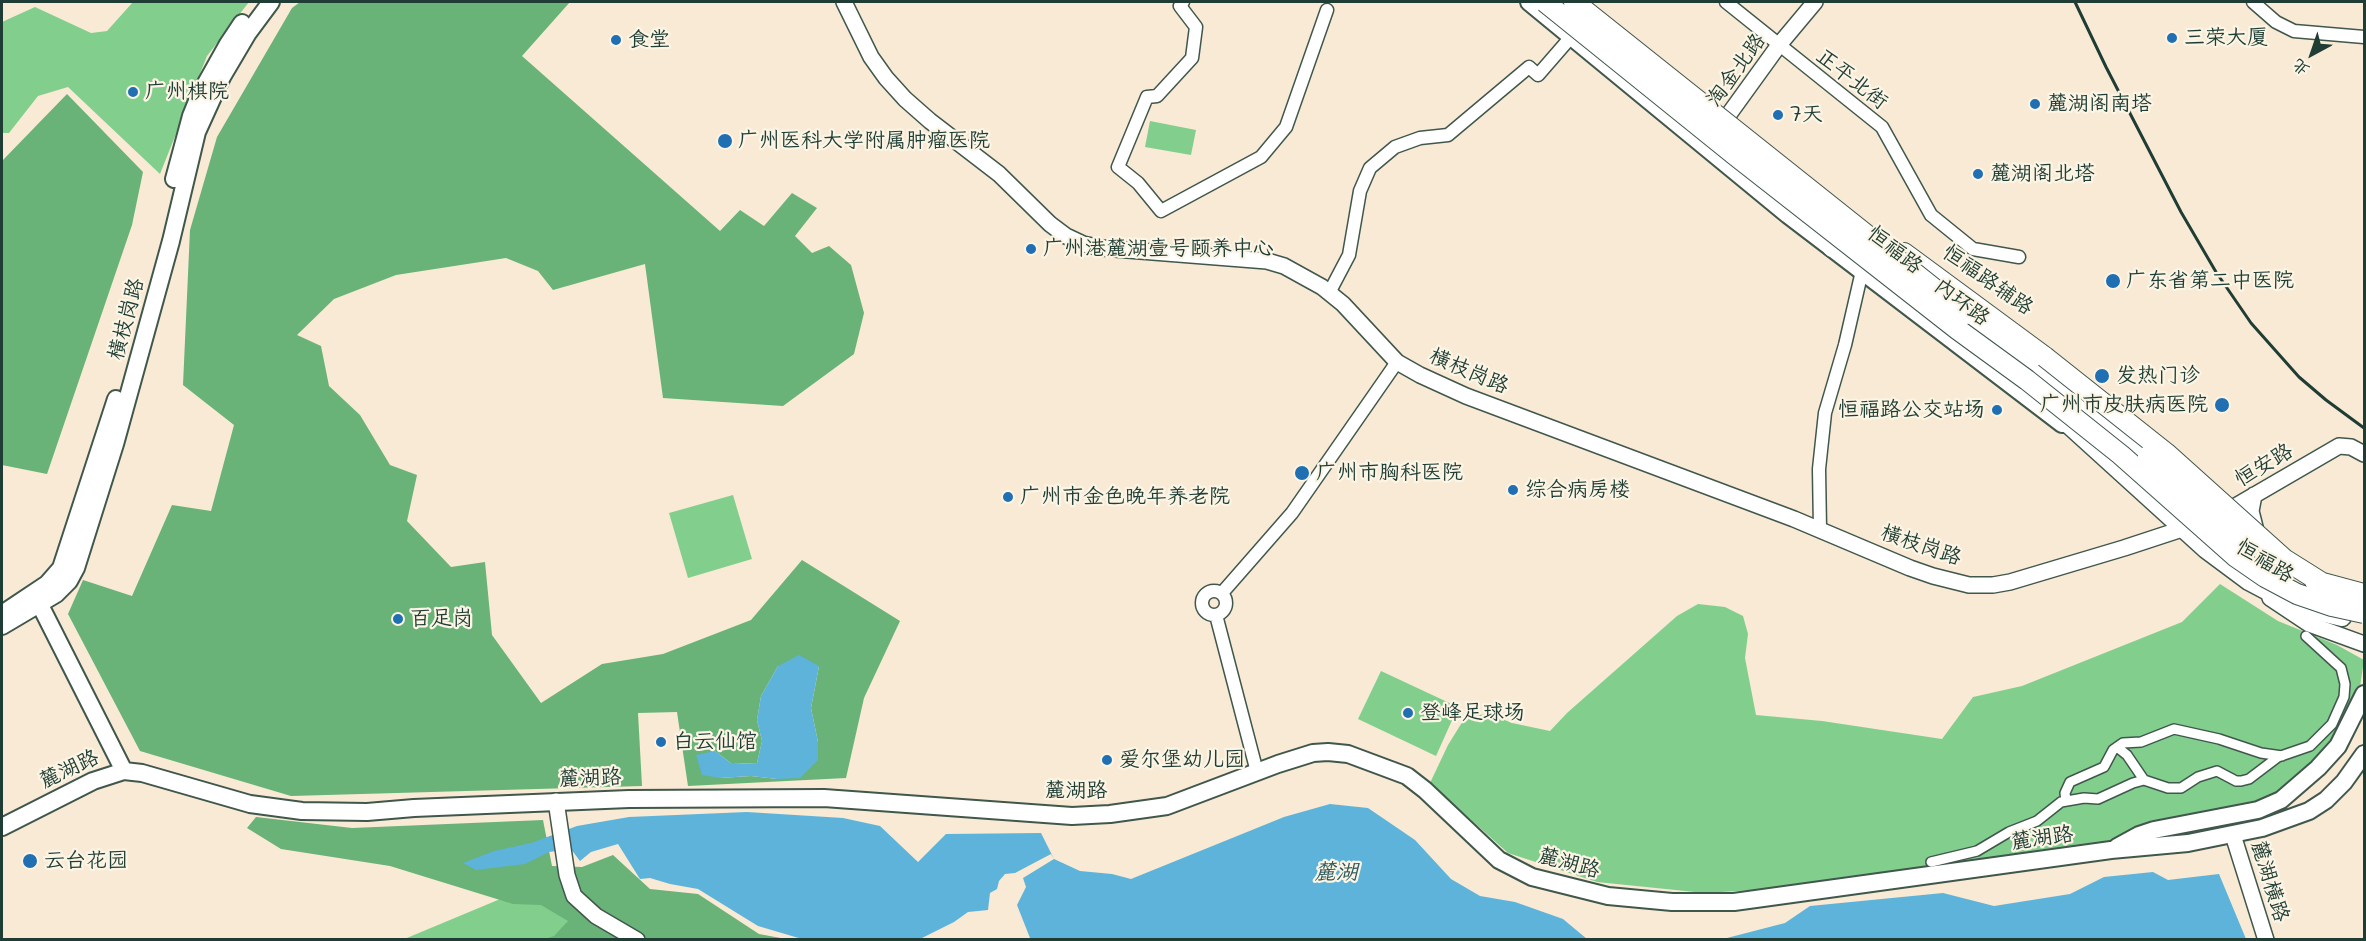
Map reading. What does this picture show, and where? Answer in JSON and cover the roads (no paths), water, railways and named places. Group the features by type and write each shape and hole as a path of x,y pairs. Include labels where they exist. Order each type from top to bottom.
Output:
{"highway":[{"name":"内环路","path":"1547,2 1736,156 2121,455 2236,557 2265,577 2297,594 2332,606 2364,613"},
{"name":"内环路","path":"1572,2 2094,412 2248,544 2289,570 2327,586 2364,594"},
{"path":"1904,253 2045,357 2152,441 2284,560 2327,586"}],"main road":[{"name":"横枝岗路","path":"2,626 37,599 61,568 82,508 130,348 191,116 200,94 228,44 257,2"},
{"name":"横枝岗路","path":"2,614 64,588 76,568 115,444 203,117 234,57 271,2"},
{"path":"1529,2 1697,141 2098,453"},
{"name":"恒福路","path":"1547,2 1721,125"},
{"name":"恒福路","path":"1572,2 1721,125 2003,365 2206,549 2249,582 2285,600 2317,611 2364,620"},
{"name":"恒福路辅路","path":"1588,2 1721,125 1904,253 1947,278 2055,356 2149,432 2281,554 2302,568 2364,586"},
{"path":"1832,248 1860,243 1904,253"},
{"name":"恒福路","path":"1860,243 2086,411 2247,554 2270,570 2315,591 2364,604"},
{"path":"37,599 124,771"},
{"name":"麓湖路","path":"2111,850 2146,832 2258,810 2281,800 2318,768 2338,746 2364,694"},
{"name":"麓湖路","path":"2,827 93,781 124,771 142,773 250,804 302,811 367,812 629,799 824,798 1072,816 1101,815 1167,806 1313,753 1328,752 1348,754 1407,776 1499,860 1514,870 1532,877 1608,896 1672,902 1734,902 2111,850 2188,843 2233,835 2285,821 2309,811 2326,800 2344,782 2364,754"}],"street":[{"name":"横枝岗路","path":"843,2 871,57 905,99 999,174 1050,224 1066,236 1083,244 1102,248 1267,261 1302,275 1329,293 1343,304 1397,362 1466,396 1820,529 1933,576 1970,585 1982,586 2010,582 2184,528"},
{"path":"1183,2 1180,6 1196,27 1192,58 1157,96 1147,97 1118,167 1138,183 1161,211 1261,157 1286,127 1328,10"},
{"name":"正平北街","path":"1726,2 1882,127 1931,215 1974,249 2019,257"},
{"name":"淘金北路","path":"1721,125 1779,45 1815,2"},
{"path":"2253,2 2276,22 2294,31 2364,36"},
{"path":"1329,293 1349,255 1360,191 1370,168 1395,147 1420,138 1448,135 1529,67 1538,75 1571,37"},
{"path":"1820,529 1819,469 1826,413 1862,271"},
{"path":"1222,593 1292,513 1397,362"},
{"name":"恒安路","path":"2184,528 2233,508 2339,446 2351,447 2364,454"},
{"path":"2254,495 2251,511 2256,531"},
{"path":"2270,570 2281,554"},
{"path":"2249,582 2303,621 2364,644"},
{"path":"1216,615 1205,611 1203,599 1210,591 1222,593"},
{"path":"1216,615 1226,608 1226,600 1222,593"},
{"path":"1216,615 1257,772"},
{"path":"1931,862 1977,851 2009,832 2037,821 2061,802 2098,799 2145,780 2168,788 2181,788 2198,777 2217,771 2236,781 2241,781 2249,779 2268,763 2310,746 2332,723 2344,697 2344,677 2341,668 2306,636"},
{"path":"2066,801 2065,793 2070,782 2104,767 2113,750 2123,743 2141,742 2174,729 2219,739 2261,753 2282,756"},
{"path":"2117,747 2127,755 2145,780"},
{"path":"556,801 567,875 574,896 596,916 637,939"},
{"name":"麓湖横路","path":"2233,835 2266,939"}],"water":[{"path":"799,655 819,666 811,708 818,742 818,760 800,778 777,779 751,776 720,778 702,775 696,755 715,751 732,764 757,763 762,741 757,720 761,696 778,666"},
{"name":"麓湖","path":"1330,804 1368,808 1415,840 1451,879 1480,896 1515,902 1563,919 1587,939 1033,939 1030,938 1017,905 1026,887 1023,878 1054,859 1080,871 1112,874 1131,879 1284,817"},
{"path":"747,812 843,818 880,826 918,862 946,834 1041,833 1054,859 1051,854 1015,873 1005,874 999,881 997,889 990,893 988,910 968,912 954,922 920,939 802,939 758,926 698,889 650,878 640,879 618,844 591,852 580,861 571,849 549,852 525,864 476,870 463,863 494,851 531,843 577,826 629,817"},
{"path":"2153,872 2168,880 2219,874 2246,939 1723,939 1785,923 1810,906 1943,893 1994,906 2070,894 2104,877"}],"railway":[{"path":"2075,2 2181,212 2216,272 2251,323 2299,377 2364,428"}],"place":[{"name":"三荣大厦","path":"2172,38"},
{"name":"食堂","path":"616,40"},
{"name":"广州棋院","path":"133,92"},
{"name":"麓湖阁南塔","path":"2035,104"},
{"name":"7天","path":"1778,115"},
{"name":"广州医科大学附属肿瘤医院","path":"725,141"},
{"name":"麓湖阁北塔","path":"1978,174"},
{"name":"广州港麓湖壹号颐养中心","path":"1031,249"},
{"name":"广东省第二中医院","path":"2113,281"},
{"name":"发热门诊","path":"2102,376"},
{"name":"广州市皮肤病医院","path":"2222,405"},
{"name":"恒福路公交站场","path":"1997,410"},
{"name":"广州市胸科医院","path":"1302,473"},
{"name":"综合病房楼","path":"1513,490"},
{"name":"广州市金色晚年养老院","path":"1008,497"},
{"name":"百足岗","path":"398,619"},
{"name":"登峰足球场","path":"1408,713"},
{"name":"白云仙馆","path":"661,742"},
{"name":"爱尔堡幼儿园","path":"1107,760"},
{"name":"云台花园","path":"30,861"}]}
